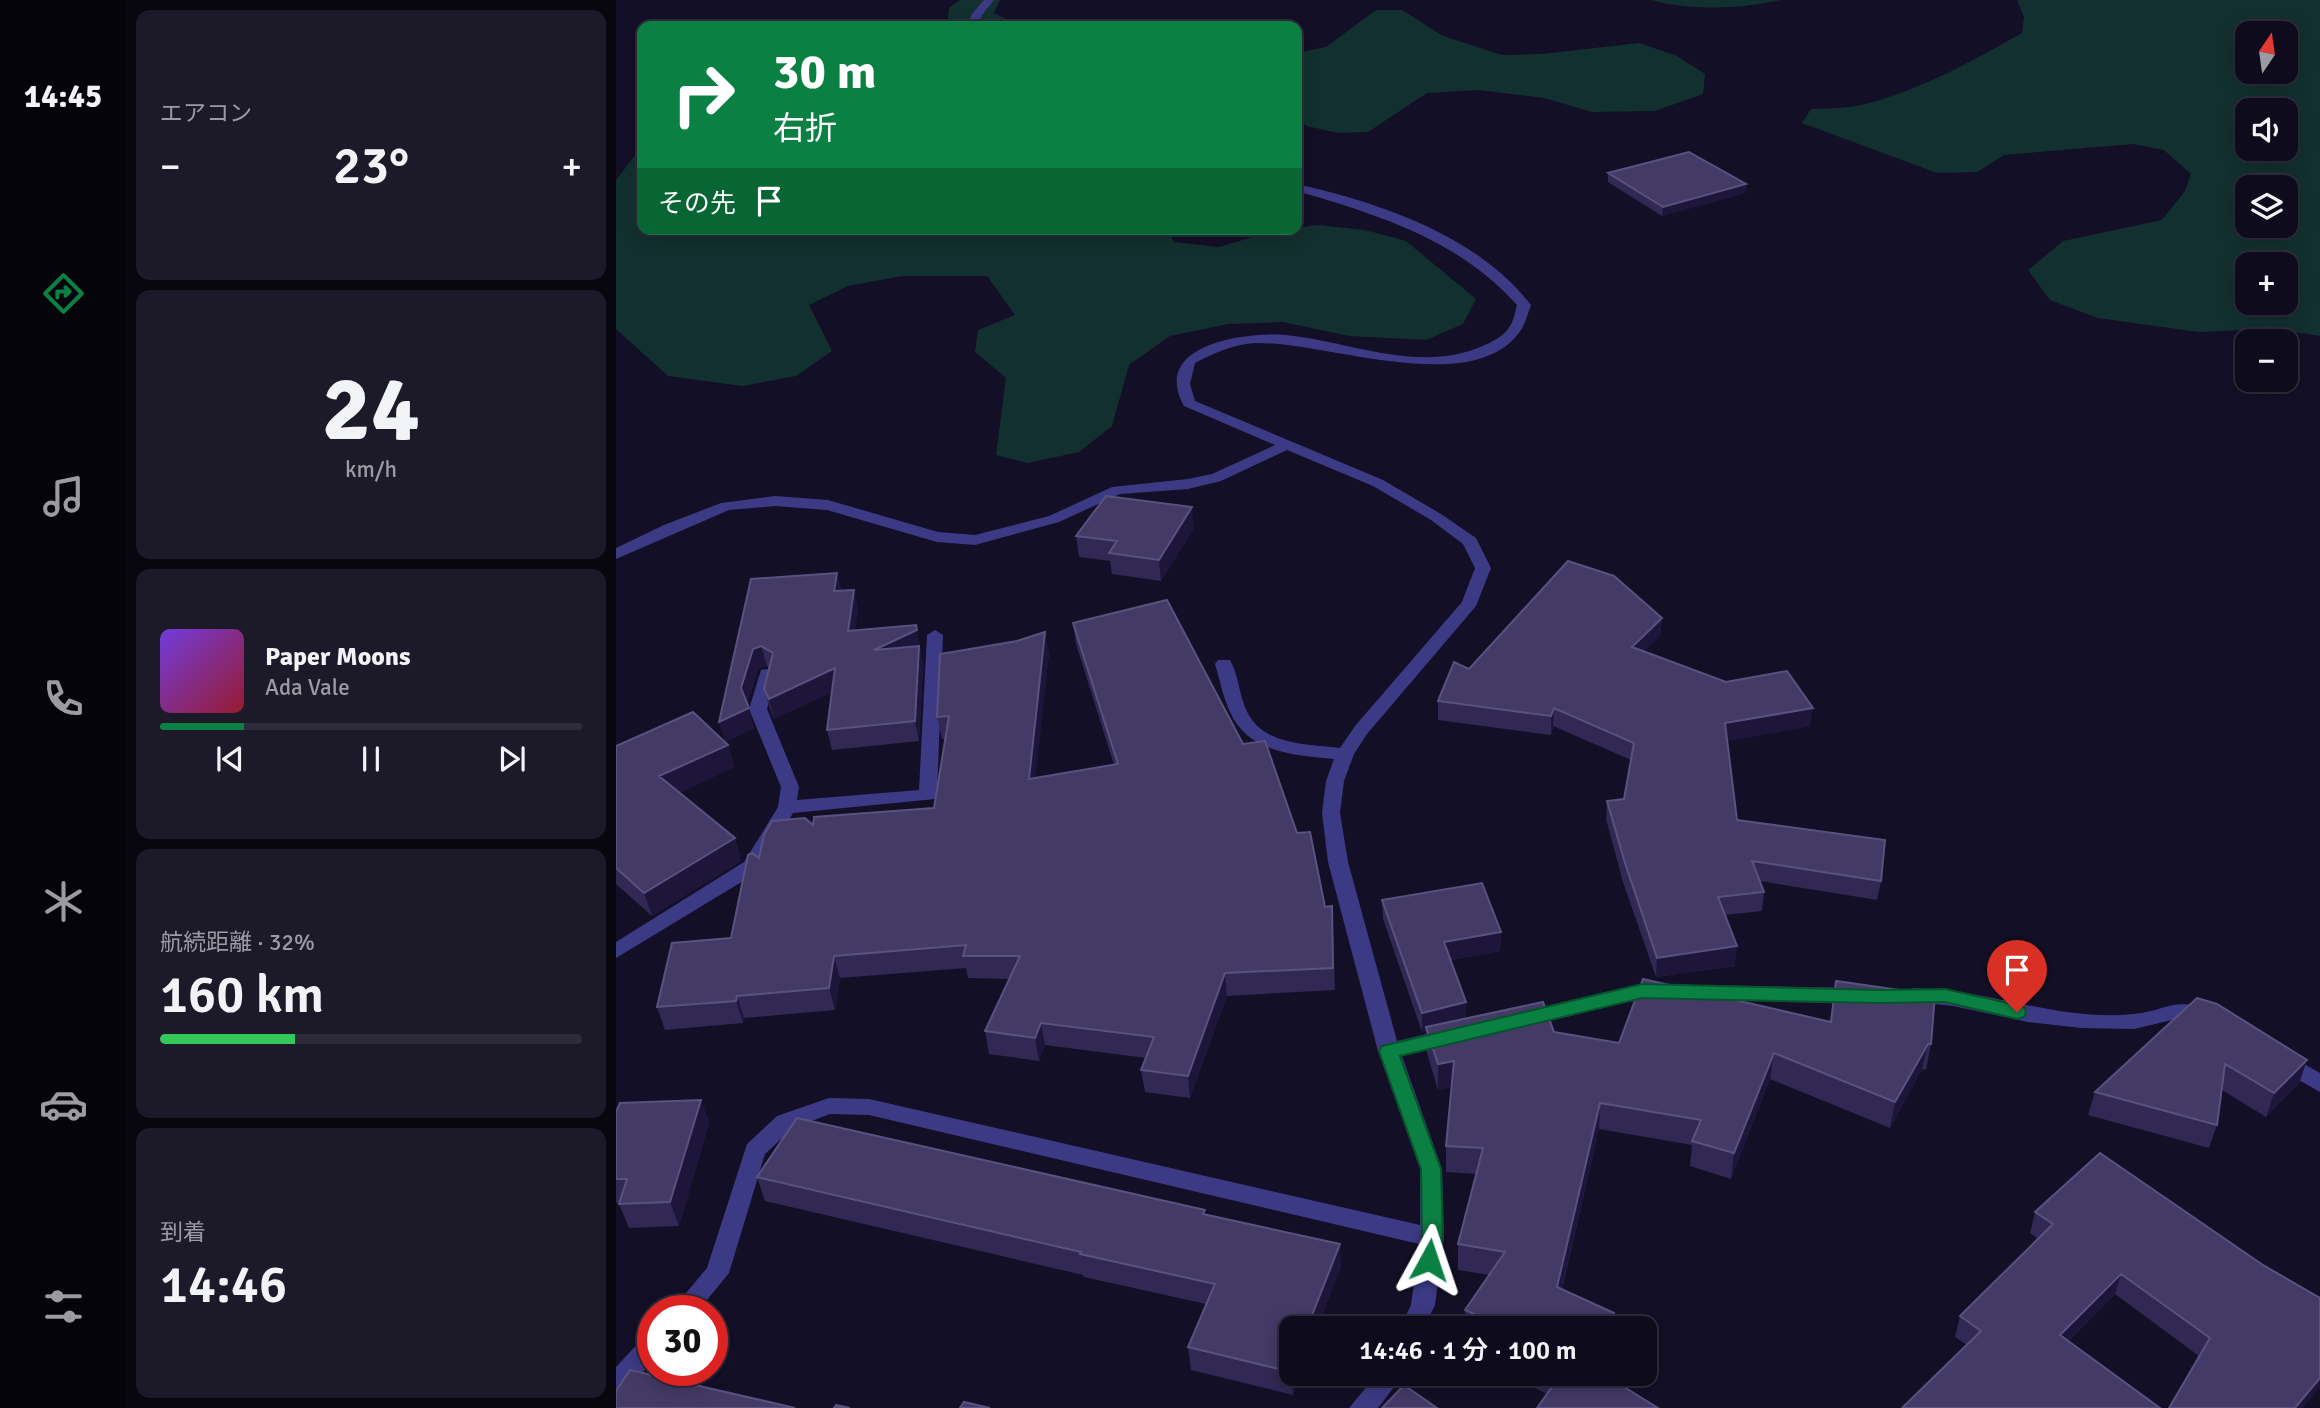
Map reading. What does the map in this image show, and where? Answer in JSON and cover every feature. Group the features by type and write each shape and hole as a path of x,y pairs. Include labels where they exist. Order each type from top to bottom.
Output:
{"street":[{"path":"974,21 989,0"},
{"path":"1302,189 1366,208 1447,242 1506,281 1524,305 1515,329 1494,347 1460,359 1412,363 1304,342 1255,339 1223,344 1189,361 1183,384 1189,403 1378,484 1436,517 1470,541 1483,568 1470,603 1361,730 1345,754 1335,781 1331,813 1338,862 1389,1051 1431,1169 1433,1237 1423,1305 1418,1316"},
{"path":"616,554 670,528 726,506 775,501 828,505 937,537 975,540 1054,519 1117,490 1188,484 1216,478 1244,467 1285,445"},
{"path":"787,807 928,795 935,635"},
{"path":"1224,664 1243,722 1262,740 1345,754"},
{"path":"616,951 751,867 787,807 790,787 758,709 767,674"},
{"path":"1509,1023 1642,991 1884,997 1945,995 2017,1012 2091,1021 2134,1023 2171,1009 2190,1010 2218,1020"},
{"path":"1389,1051 1469,1032"},
{"path":"2263,1048 2320,1084"},
{"path":"697,1295 717,1273 755,1150 785,1122 829,1106 870,1107 1433,1237"},
{"path":"616,1384 637,1361"},
{"path":"1362,1408 1391,1386"}],"green space":[{"path":"960,0 1000,0 994,13 1011,21 948,21 949,8"},
{"path":"1651,0 1781,0 1715,8 1666,4"},
{"path":"2017,0 2320,0 2320,336 2298,332 2298,329 2198,332 2098,318 2050,300 2028,270 2063,241 2162,220 2185,191 2191,174 2164,150 2133,144 2004,155 1977,172 1937,173 1802,123 1811,109 1845,108 1906,91 1946,74 2022,33 2024,17"},
{"path":"1376,10 1402,10 1443,36 1502,55 1541,54 1639,43 1677,56 1705,74 1703,94 1655,111 1592,112 1544,98 1478,90 1427,93 1368,132 1338,133 1302,122 1302,52 1326,47"},
{"path":"637,153 637,235 1170,235 1174,242 1219,247 1260,235 1302,235 1302,227 1316,225 1365,230 1406,241 1476,299 1463,324 1426,340 1349,336 1283,322 1228,324 1170,336 1129,365 1112,426 1079,452 1028,463 996,455 1006,378 975,352 978,330 1015,315 987,276 902,276 848,286 809,305 832,351 796,376 742,386 668,376 616,329 616,180"}],"building":[{"path":"1689,152 1746,184 1663,207 1608,173"},
{"path":"1106,496 1192,507 1159,560 1109,553 1117,541 1076,536"},
{"path":"1568,561 1614,576 1662,618 1632,647 1726,682 1787,671 1813,708 1725,723 1737,820 1885,840 1881,881 1752,861 1764,892 1718,897 1737,946 1657,958 1607,801 1624,799 1634,743 1554,708 1551,716 1438,701 1454,662 1469,669"},
{"path":"837,573 834,591 854,590 848,631 916,625 917,630 874,650 919,646 915,721 827,730 835,668 769,699 764,689 773,653 761,646 753,649 741,688 749,708 719,722 751,579"},
{"path":"1167,600 1243,744 1265,741 1297,833 1310,832 1325,907 1332,906 1333,968 1225,973 1188,1076 1141,1070 1154,1037 1041,1023 1035,1038 985,1031 1020,956 963,956 966,945 834,956 829,988 737,996 736,1001 657,1007 672,943 731,938 748,855 752,853 759,858 764,835 772,821 805,818 813,825 814,817 934,808 949,716 937,717 940,654 1017,641 1045,632 1029,779 1118,764 1073,623"},
{"path":"693,712 728,745 659,776 735,838 644,893 616,868 616,746"},
{"path":"1482,883 1501,932 1444,942 1466,1002 1422,1013 1382,900"},
{"path":"1643,979 1831,1022 1836,981 1935,995 1931,1044 1928,1044 1895,1102 1774,1053 1734,1153 1692,1141 1701,1120 1600,1103 1557,1287 1614,1313 1612,1316 1478,1316 1465,1310 1505,1252 1458,1244 1483,1148 1446,1146 1454,1061 1438,1064 1426,1027 1543,1002 1554,1032 1619,1043"},
{"path":"2197,998 2217,1004 2307,1060 2274,1093 2225,1064 2217,1125 2095,1092"},
{"path":"701,1100 670,1202 619,1204 627,1179 616,1179 616,1112 620,1103"},
{"path":"797,1118 1205,1210 1203,1214 1340,1244 1312,1316 1279,1316 1279,1369 1188,1347 1215,1284 757,1177"},
{"path":"2100,1153 2263,1265 2320,1298 2320,1378 2295,1408 2169,1408 2210,1338 2121,1274 2060,1335 2160,1408 1902,1408 1981,1331 1960,1316 2053,1224 2035,1212"},
{"path":"630,1370 637,1372 637,1386 699,1386 795,1408 616,1408 616,1391"},
{"path":"1405,1386 1437,1408 1382,1408"},
{"path":"1553,1386 1623,1386 1658,1408 1537,1408"},
{"path":"964,1402 990,1408 960,1408"}],"route":[{"path":"1429,1260 1433,1237 1431,1169 1389,1051 1642,991 1878,997 1945,995 2017,1012"}]}
